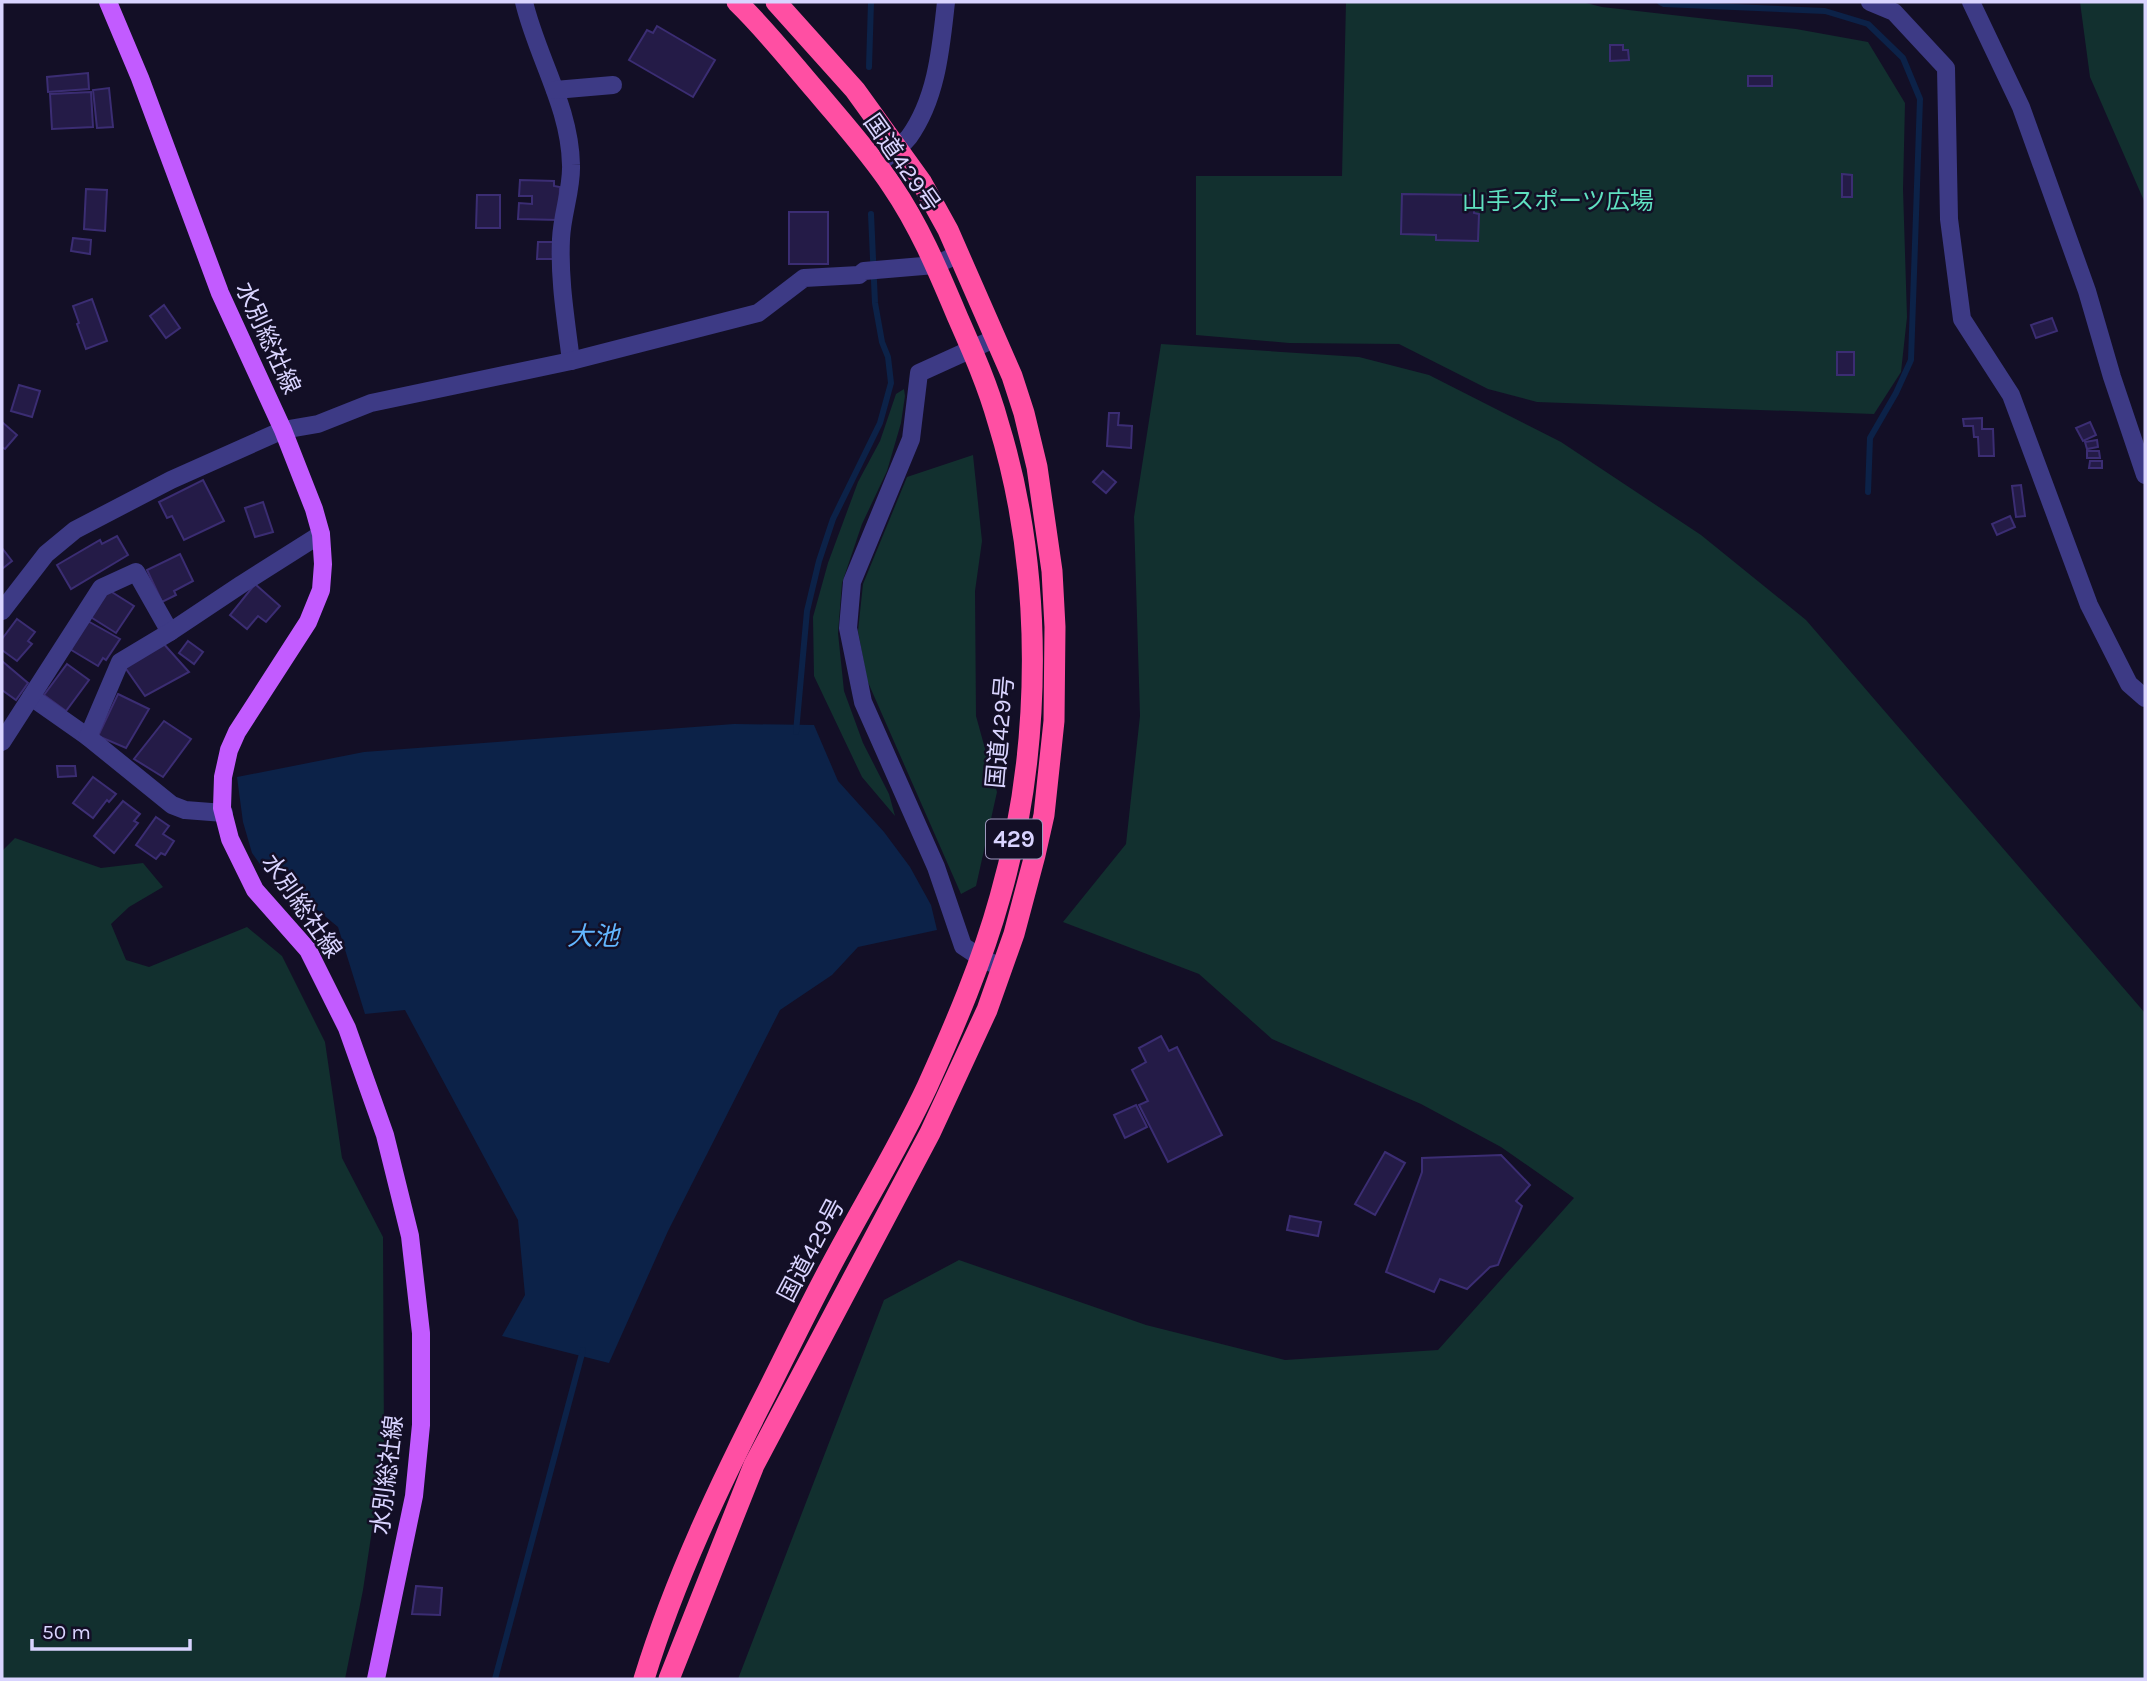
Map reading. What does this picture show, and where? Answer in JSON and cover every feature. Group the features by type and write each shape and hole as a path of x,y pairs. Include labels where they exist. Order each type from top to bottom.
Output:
{"highway":[{"name":"国道429号","path":"644,1679 694,1543 824,1278 926,1088 981,958 1002,893 1020,810 1027,761 1032,671 1028,575 1020,516 998,421 972,349 935,265 893,186 737,2"},
{"name":"国道429号","path":"669,1679 754,1465 936,1122 987,1010 1024,900 1044,816 1054,721 1056,674 1052,571 1037,467 1012,376 948,230 922,183 855,90 776,2"}],"main road":[{"name":"水別総社線","path":"108,2 140,78 220,293 283,430 321,534 321,590 308,621 237,732 229,750 223,778 222,808 230,839 256,890 308,950 347,1028 385,1135 410,1236 421,1332 421,1425 414,1496 376,1679"}],"street":[{"path":"524,2 531,27 564,110 571,166 561,236 561,274 571,361"},
{"path":"877,165 898,149 917,123 932,88 946,2"},
{"path":"1870,2 1894,12 1945,68 1949,219 1962,319 2011,395 2089,605 2129,684 2145,698"},
{"path":"1971,2 2021,107 2087,291 2145,475"},
{"path":"555,90 612,85"},
{"path":"2,611 46,554 75,530 171,480 283,430 318,424 371,403 571,361 758,313 804,278 859,275 874,270 935,265 959,254"},
{"path":"996,338 919,373 911,439 852,582 848,628 863,702 936,867 963,946 1003,968"},
{"path":"88,737 120,662 321,534"},
{"path":"2,742 101,588 136,572 170,632"},
{"path":"31,697 88,737 172,805 186,810 223,813"}],"green space":[{"name":"山手スポーツ広場","path":"1346,2 1582,2 1602,7 1796,29 1868,42 1905,103 1903,189 1907,317 1901,372 1874,414 1537,402 1488,389 1399,344 1289,343 1196,335 1196,176 1342,176"},
{"path":"2080,2 2145,2 2145,203 2090,77"},
{"path":"1161,344 1359,357 1429,375 1561,442 1701,535 1806,620 2145,1013 2145,1679 738,1679 884,1300 959,1260 1146,1325 1285,1360 1438,1350 1574,1198 1501,1147 1421,1104 1272,1039 1199,974 1063,922 1126,844 1140,716 1134,517"},
{"path":"904,389 901,423 887,471 862,524 842,583 838,633 844,691 863,743 889,794 895,816 862,777 814,676 813,617 828,563 858,482 880,441 896,394"},
{"path":"973,455 982,541 975,591 976,716 997,792 976,886 961,894 867,680 858,631 863,584 907,477"},
{"path":"15,838 101,868 143,863 163,887 129,907 111,924 126,960 149,967 247,927 282,956 325,1042 342,1158 383,1237 384,1450 363,1590 345,1679 2,1679 2,851"}],"water":[{"name":"大池","path":"734,724 814,725 838,781 884,832 910,867 931,905 937,930 858,947 832,975 780,1010 668,1231 609,1363 502,1336 525,1295 518,1220 405,1010 365,1014 338,927 314,907 291,873 267,874 252,853 243,822 237,777 364,752"}],"building":[{"path":"657,26 715,60 693,97 629,60 647,30 653,33"},
{"path":"1610,45 1623,45 1623,50 1628,50 1629,60 1610,61"},
{"path":"88,73 89,89 48,92 47,77"},
{"path":"1748,76 1772,76 1772,86 1748,86"},
{"path":"109,88 113,127 97,128 93,90"},
{"path":"91,92 93,127 52,129 50,94"},
{"path":"1842,174 1852,175 1852,197 1842,197"},
{"path":"520,180 554,181 554,186 560,187 559,220 518,219 519,203 532,204 532,196 519,196"},
{"path":"86,189 107,190 105,231 84,229"},
{"path":"1402,194 1474,195 1474,213 1479,214 1478,241 1436,240 1436,235 1401,234"},
{"path":"477,195 500,195 500,228 476,228"},
{"path":"789,212 828,212 828,264 789,264"},
{"path":"73,238 91,240 90,254 71,251"},
{"path":"538,242 555,242 554,259 537,259"},
{"path":"92,299 107,341 86,349 73,306"},
{"path":"164,305 180,328 166,338 150,316"},
{"path":"2052,318 2057,331 2036,338 2031,325"},
{"path":"1837,352 1854,352 1854,375 1837,375"},
{"path":"19,385 40,391 32,417 11,411"},
{"path":"1109,413 1119,413 1118,425 1132,426 1131,448 1107,446"},
{"path":"1982,418 1982,429 1993,429 1994,456 1979,456 1978,437 1974,437 1973,426 1964,426 1963,419"},
{"path":"2,422 17,435 5,449 2,447"},
{"path":"2090,422 2096,435 2083,441 2076,428"},
{"path":"2097,440 2098,447 2087,449 2085,442"},
{"path":"2087,451 2099,451 2100,458 2087,458"},
{"path":"2090,461 2102,461 2102,468 2089,468"},
{"path":"1103,471 1116,482 1106,493 1093,482"},
{"path":"203,480 224,521 184,540 172,516 167,518 159,502"},
{"path":"2021,485 2025,516 2016,517 2012,486"},
{"path":"263,502 273,532 255,537 245,508"},
{"path":"2010,516 2015,527 1997,535 1992,524"},
{"path":"117,536 128,555 71,589 57,565 100,540 102,544"},
{"path":"2,548 12,561 2,569"},
{"path":"180,554 193,581 174,591 176,595 162,602 147,570"},
{"path":"255,584 280,606 266,622 258,616 247,629 230,615"},
{"path":"107,589 134,606 116,633 89,616"},
{"path":"17,619 35,632 28,641 32,644 17,661 2,650 2,639"},
{"path":"86,620 120,639 106,660 103,658 98,666 68,648"},
{"path":"188,641 203,652 194,664 179,653"},
{"path":"162,642 189,672 145,696 124,666"},
{"path":"2,661 28,683 16,700 2,690"},
{"path":"67,664 89,680 66,711 44,695"},
{"path":"118,694 149,709 126,748 98,736"},
{"path":"164,721 191,739 163,777 134,759"},
{"path":"57,766 75,766 76,776 58,777"},
{"path":"93,777 116,794 109,802 107,800 93,818 73,803"},
{"path":"123,801 140,814 134,821 138,823 114,853 94,836"},
{"path":"156,817 169,826 163,834 174,841 165,855 161,853 156,859 136,845"},
{"path":"1161,1036 1169,1051 1177,1047 1222,1135 1168,1162 1139,1105 1148,1101 1132,1070 1146,1062 1139,1048"},
{"path":"1136,1105 1147,1127 1125,1138 1114,1115"},
{"path":"1385,1152 1405,1163 1375,1215 1355,1204"},
{"path":"1501,1155 1530,1185 1516,1201 1522,1206 1498,1265 1490,1267 1467,1289 1440,1279 1434,1292 1386,1272 1422,1172 1422,1158"},
{"path":"1290,1216 1321,1222 1318,1236 1287,1230"},
{"path":"416,1586 442,1588 440,1615 412,1614"}],"waterway":[{"path":"869,67 871,2"},
{"path":"1660,2 1825,11 1868,24 1903,58 1920,99 1911,360 1870,438 1868,492"},
{"path":"796,732 807,611 819,561 833,519 880,423 891,383 888,357 882,342 875,303 871,214"},
{"path":"495,1679 583,1350"}]}
